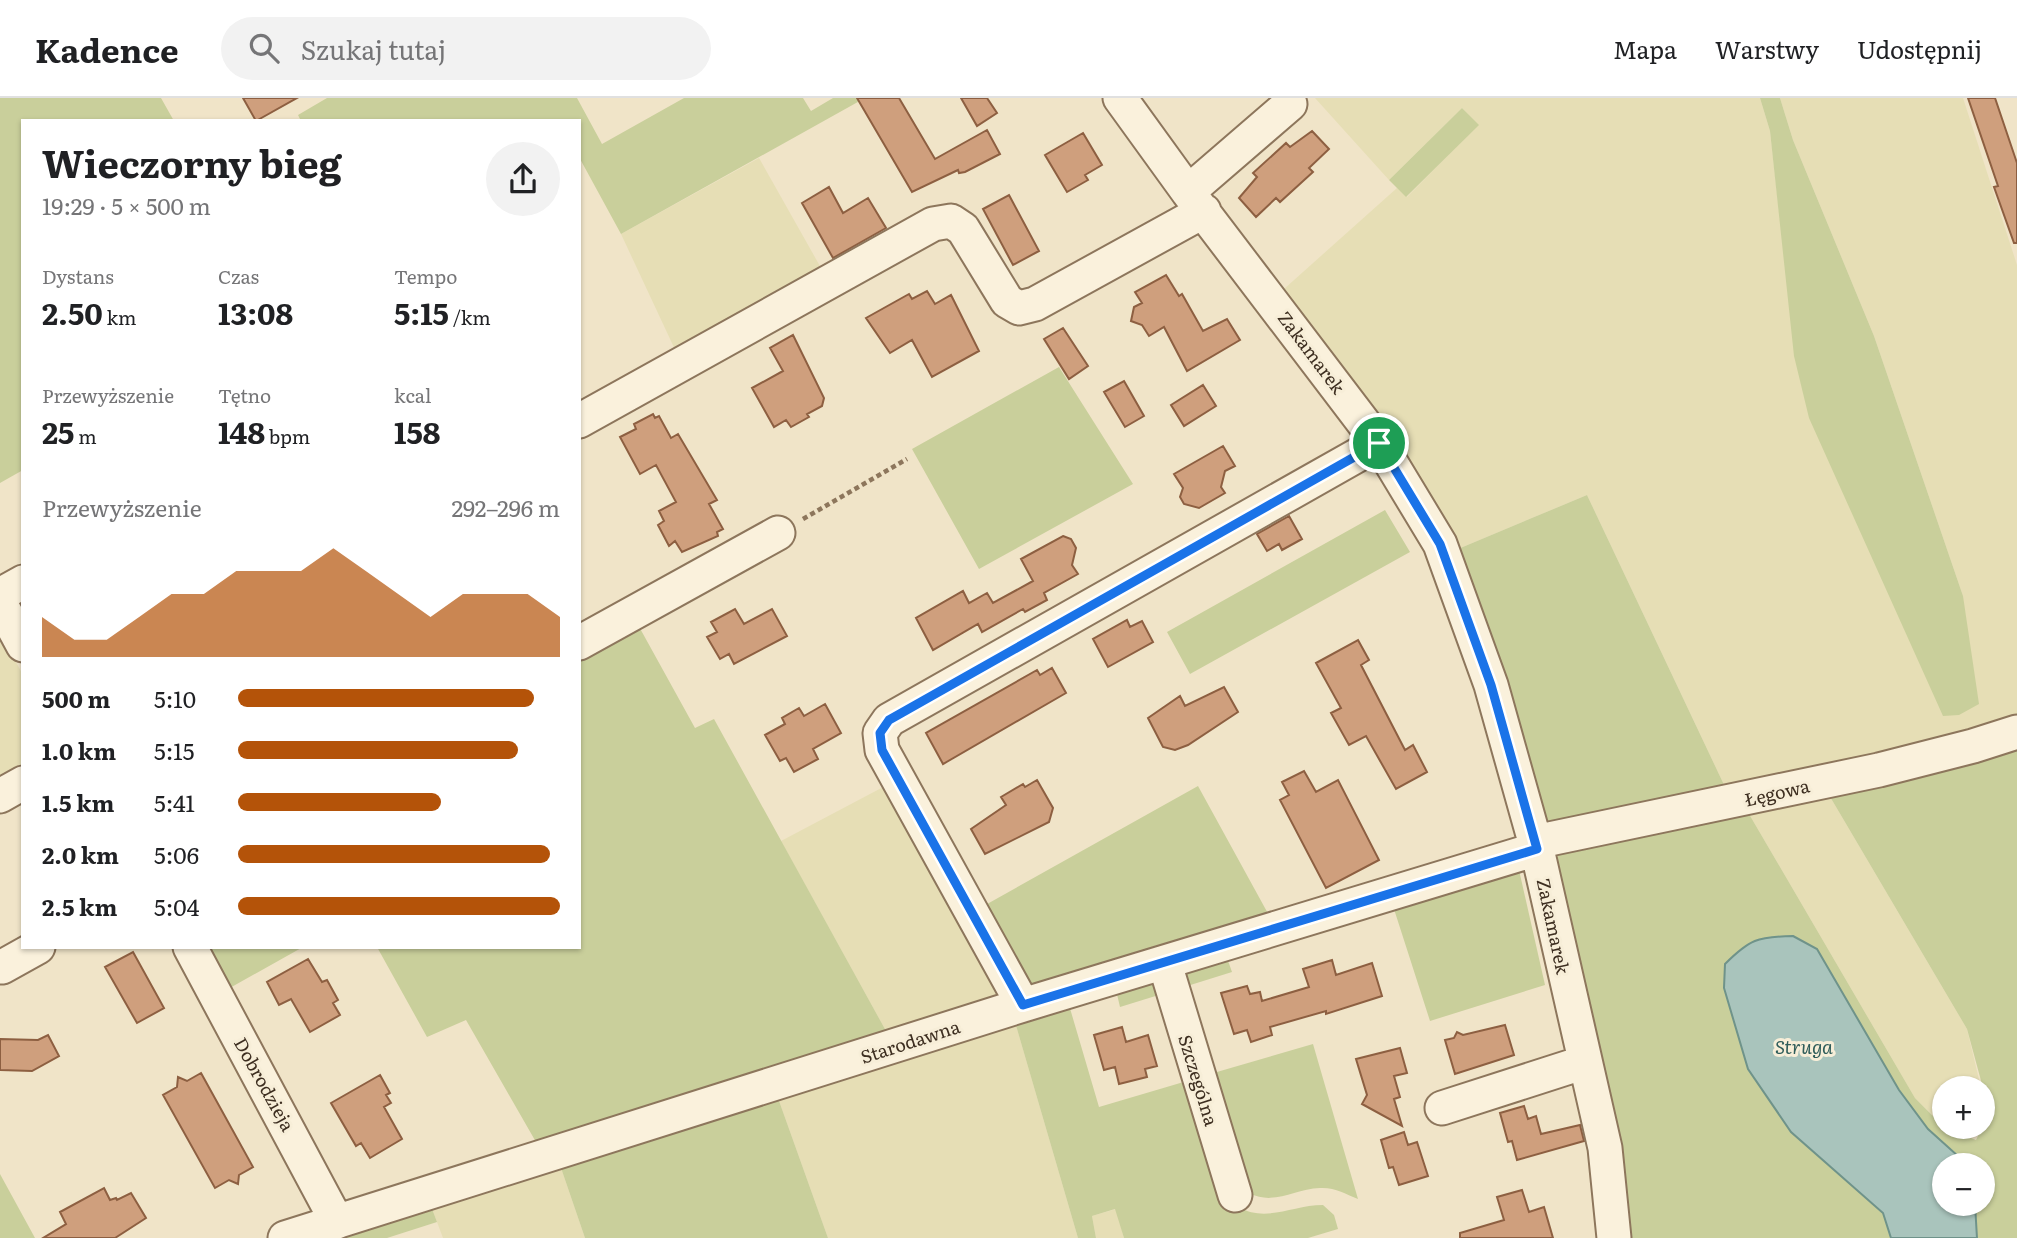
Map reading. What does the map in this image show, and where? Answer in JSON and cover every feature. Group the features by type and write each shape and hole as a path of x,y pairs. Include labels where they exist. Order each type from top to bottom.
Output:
{"street":[{"name":"Zakamarek","path":"1120,98 1379,443 1440,544 1491,685 1536,846 1605,1148 1614,1238"},
{"path":"581,420 933,223 951,221 963,229 1007,302 1019,308 1035,304 1196,202 1290,104"},
{"path":"1023,1005 882,750 880,733 889,720 1379,443"},
{"path":"581,642 778,533"},
{"path":"0,595 21,583"},
{"path":"0,603 21,641"},
{"name":"Łęgowa","path":"1536,846 1880,769 2017,732"},
{"path":"0,796 21,784"},
{"name":"Starodawna","path":"285,1238 325,1229 1023,1005 1165,964 1536,846"},
{"path":"2,967 34,949"},
{"name":"Dobrodzieja","path":"191,949 325,1229"},
{"name":"Szczególna","path":"1165,964 1235,1195"},
{"path":"1442,1108 1585,1062"}],"path":[{"path":"778,533 907,459"}],"shaded area":[{"path":"1315,98 1760,98 1770,131 1780,220 1963,596 1874,336 1793,140 1780,98 1963,98 2017,265 2017,721 1726,789 1587,495 1458,549 1371,410 1284,289 1397,188 1407,197 1478,125 1462,108 1389,180"},
{"path":"759,158 825,275 678,356 621,234"},
{"path":"0,633 21,671 21,774 0,786"},
{"path":"887,785 1002,985 999,1001 891,1040 781,841"},
{"path":"1829,795 1967,1029 1978,1076 1932,1076 1932,1114 1915,1098 1749,814"},
{"path":"1015,1022 1078,1238 828,1238 778,1098"},
{"path":"560,1165 585,1238 443,1238 431,1206"},
{"path":"1116,1209 1124,1238 1096,1238 1092,1216"}],"green space":[{"path":"0,98 161,98 173,119 21,119 21,471 0,483"},
{"path":"327,98 577,98 602,144 684,98 803,98 811,111 833,98 865,98 621,234 581,161 581,119 300,119 298,115"},
{"path":"1760,98 1780,98 1793,140 1874,336 1963,596 1979,704 1959,715 1943,716 1809,418 1794,356 1770,131"},
{"path":"1462,108 1479,125 1406,197 1389,180"},
{"path":"1059,367 1133,484 979,569 912,449"},
{"path":"1587,495 1726,789 1546,829 1458,549"},
{"path":"1385,510 1410,552 1190,674 1167,632"},
{"path":"637,623 695,728 714,719 891,1040 540,1149 466,1020 427,1037 378,949 581,949 581,654"},
{"path":"2017,744 2017,1238 1977,1238 1976,1216 1995,1216 1995,1153 1955,1153 1939,1139 1995,1139 1995,1076 1980,1076 1967,1029 1829,795"},
{"path":"1198,786 1271,919 1034,993 980,908"},
{"path":"1749,814 1915,1098 1932,1115 1932,1133 1899,1090 1724,988 1748,1069 1791,1132 1883,1213 1891,1238 1625,1238 1548,856"},
{"path":"1519,870 1545,985 1430,1021 1393,906"},
{"path":"204,949 299,949 228,989"},
{"path":"1226,955 1232,972 1184,987 1179,971"},
{"path":"1160,976 1238,1207 1249,1212 1269,1213 1323,1205 1334,1215 1338,1229 1308,1238 1124,1238 1115,1209 1092,1216 1096,1238 1078,1238 1015,1022 1069,1005 1099,1107 1187,1081 1162,994 1120,1007 1116,990"},
{"path":"1313,1044 1358,1199 1325,1188 1276,1197 1258,1197 1249,1193 1210,1074"},
{"path":"778,1098 828,1238 585,1238 560,1165"},
{"path":"0,1174 35,1238 0,1238"},
{"path":"431,1206 437,1222 387,1238 334,1238"}],"water":[{"name":"Struga","path":"1793,936 1817,949 1899,1090 1932,1133 1932,1139 1939,1139 1955,1153 1932,1153 1932,1216 1976,1216 1977,1238 1891,1238 1883,1213 1791,1132 1748,1069 1724,988 1725,964 1748,944 1771,937"}],"building":[{"path":"243,98 297,98 260,119 255,119"},
{"path":"857,98 899,98 935,159 987,130 1000,154 965,172 959,173 958,170 912,192"},
{"path":"961,98 987,98 997,113 977,126"},
{"path":"1968,98 1995,98 2017,163 2017,243 2014,243 1994,187 1998,186"},
{"path":"1312,131 1329,149 1309,168 1313,172 1280,202 1276,198 1256,217 1239,198 1257,177 1253,173 1286,143 1290,147"},
{"path":"1083,133 1102,165 1085,175 1088,180 1067,192 1045,155"},
{"path":"829,187 843,213 868,198 886,228 833,258 802,203"},
{"path":"1009,195 1039,251 1013,265 983,209"},
{"path":"1166,275 1179,296 1182,294 1203,331 1227,319 1240,340 1187,371 1164,327 1149,336 1142,325 1131,321 1134,307 1142,303 1135,292"},
{"path":"927,291 935,304 951,295 979,351 932,377 912,340 890,353 866,318 909,294 912,299"},
{"path":"1063,328 1088,366 1069,379 1044,339"},
{"path":"793,335 824,398 822,406 807,414 809,417 791,427 786,420 774,427 752,388 783,371 770,348"},
{"path":"1124,381 1144,416 1125,427 1104,392"},
{"path":"1203,385 1216,406 1184,426 1171,405"},
{"path":"653,414 655,418 659,416 671,438 678,434 717,500 709,504 723,529 717,532 718,536 682,552 675,541 669,546 658,525 664,521 659,511 676,502 656,465 640,474 620,437 636,429 634,424"},
{"path":"1223,446 1235,466 1225,471 1221,487 1225,493 1199,508 1184,504 1180,497 1183,488 1174,474"},
{"path":"1289,516 1302,539 1282,550 1279,544 1267,551 1257,534"},
{"path":"1063,536 1071,539 1076,548 1072,565 1078,574 1044,593 1047,600 1025,612 1023,609 982,632 978,624 933,650 916,618 963,591 969,603 987,593 993,603 1033,581 1021,559"},
{"path":"735,609 744,624 772,609 787,636 734,664 729,654 720,659 707,637 717,632 711,622"},
{"path":"1127,620 1130,627 1142,621 1153,642 1108,667 1093,639"},
{"path":"1358,640 1369,660 1361,665 1405,750 1413,745 1427,772 1396,789 1366,736 1349,745 1331,713 1341,708 1316,663"},
{"path":"1052,668 1066,693 943,764 926,733 1037,670 1040,675"},
{"path":"1224,687 1238,712 1188,745 1175,750 1163,747 1148,718 1180,696 1185,706"},
{"path":"825,704 841,733 813,749 818,759 794,772 786,758 780,761 765,735 785,724 782,718 799,708 804,716"},
{"path":"1304,771 1316,792 1338,780 1379,860 1326,888 1280,800 1289,795 1282,782"},
{"path":"1037,780 1053,808 1049,822 985,854 971,829 1006,805 1001,797 1023,784 1025,787"},
{"path":"133,952 164,1008 137,1023 105,967"},
{"path":"308,959 322,982 327,980 338,1000 333,1003 340,1015 310,1032 291,999 279,1005 267,982"},
{"path":"1332,960 1336,975 1372,963 1382,996 1326,1014 1326,1011 1270,1027 1272,1035 1251,1042 1247,1030 1234,1034 1221,993 1247,986 1250,994 1260,992 1262,1001 1309,987 1303,969"},
{"path":"1505,1025 1514,1055 1455,1074 1445,1040 1454,1038 1457,1032 1463,1035"},
{"path":"1122,1027 1126,1042 1148,1035 1157,1066 1145,1069 1147,1077 1119,1084 1115,1067 1104,1070 1094,1035"},
{"path":"48,1035 59,1056 32,1071 0,1070 0,1039 38,1040"},
{"path":"1400,1048 1407,1073 1394,1076 1400,1097 1394,1099 1402,1126 1362,1104 1367,1095 1356,1059"},
{"path":"201,1073 253,1167 239,1175 238,1184 229,1180 215,1188 163,1095 177,1087 178,1077 187,1081"},
{"path":"380,1075 390,1093 386,1095 391,1103 384,1107 402,1139 370,1158 361,1143 356,1146 331,1103"},
{"path":"1524,1106 1528,1119 1536,1116 1541,1134 1580,1125 1584,1141 1517,1160 1512,1141 1508,1142 1500,1113"},
{"path":"1404,1132 1408,1145 1417,1142 1428,1176 1399,1185 1393,1167 1389,1168 1381,1140"},
{"path":"104,1188 110,1200 117,1200 131,1193 146,1218 115,1238 43,1238 66,1224 60,1212"},
{"path":"1522,1190 1529,1212 1544,1207 1553,1238 1460,1238 1460,1233 1504,1220 1497,1197"}],"route":[{"path":"1379,443 1440,544 1491,685 1537,849 1023,1005 882,750 880,733 889,720 1379,443"}]}
